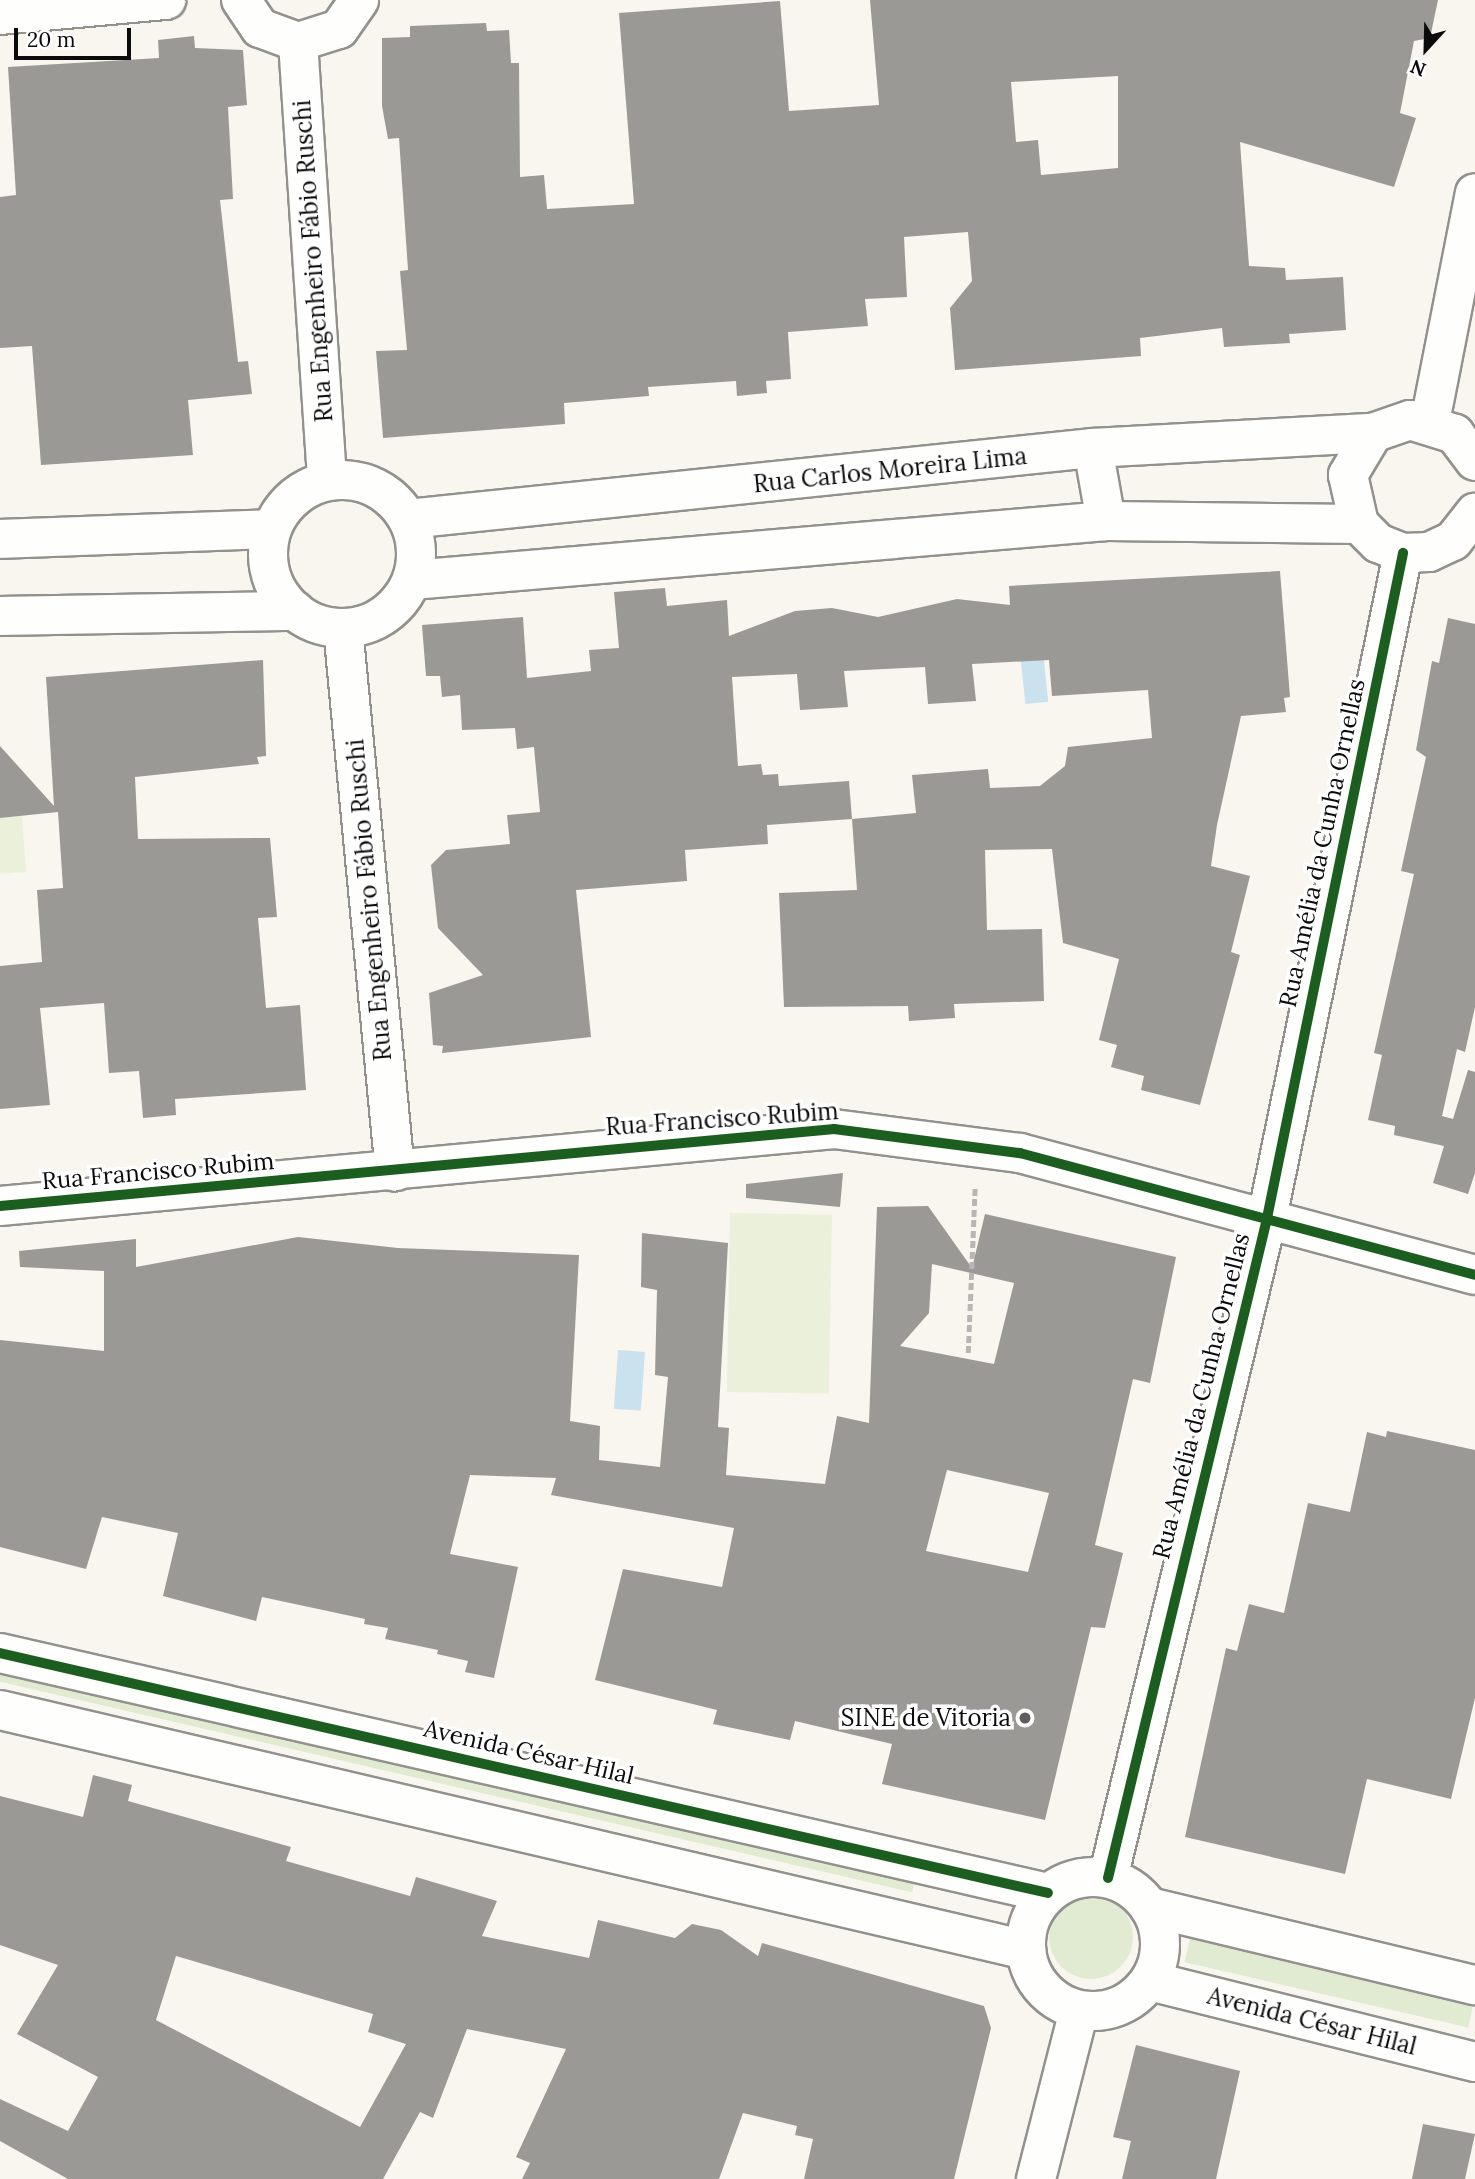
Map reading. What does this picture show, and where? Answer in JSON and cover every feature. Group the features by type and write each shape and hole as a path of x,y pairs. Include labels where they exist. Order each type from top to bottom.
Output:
{"street":[{"path":"0,15 166,0"},
{"path":"241,0 260,28 298,42 339,29 359,0"},
{"name":"Rua Engenheiro Fábio Ruschi","path":"298,42 327,481"},
{"path":"1474,457 1455,434 1430,422 1475,192"},
{"name":"Rua Carlos Moreira Lima","path":"408,519 1093,447 1373,433 1410,420 1430,422"},
{"path":"1373,433 1348,475 1359,524 1378,543 1403,553 1429,552 1474,520"},
{"path":"1093,447 1106,521"},
{"path":"0,616 295,611 343,628 379,619 412,580 416,543 408,519 378,488 327,481 303,490 271,529 267,559 273,584 295,611"},
{"path":"412,580 1106,521 1359,524"},
{"path":"0,539 271,529"},
{"name":"Rua Amélia da Cunha Ornellas","path":"1108,1878 1266,1223 1403,553"},
{"name":"Rua Engenheiro Fábio Ruschi","path":"343,628 395,1172"},
{"name":"Rua Francisco Rubim","path":"0,1206 395,1172 834,1129 978,1147 1047,1160 1266,1223 1475,1275"},
{"name":"Avenida César Hilal","path":"0,1653 1048,1893"},
{"path":"0,1710 1026,1950"},
{"path":"1108,1878 1132,1888 1149,1907 1161,1944 1150,1981 1125,2004 1079,2010 1043,1989 1026,1950 1034,1909 1048,1893 1070,1880 1108,1878"},
{"path":"1149,1907 1475,1985"},
{"name":"Avenida César Hilal","path":"1150,1981 1475,2062"},
{"path":"1036,2179 1079,2010"}],"path":[{"path":"968,1353 978,1147"}],"green space":[{"path":"22,816 26,872 0,874 0,818"},
{"path":"730,1213 832,1215 829,1394 727,1392"},
{"path":"0,1655 918,1867 912,1892 0,1682"},
{"path":"1083,1895 1099,1895 1115,1902 1126,1913 1133,1929 1130,1953 1121,1967 1099,1979 1083,1979 1067,1972 1056,1961 1049,1945 1049,1929 1056,1913 1067,1902"},
{"path":"1192,1930 1475,1995 1468,2028 1185,1962"}],"water":[{"path":"1042,642 1048,702 1025,704 1019,644"},
{"path":"618,1350 645,1352 641,1411 614,1409"}],"building":[{"path":"870,0 1438,0 1430,38 1414,41 1400,113 1416,118 1394,187 1240,142 1249,266 1285,268 1286,280 1343,277 1346,330 1289,334 1290,343 1224,347 1222,328 1140,338 1141,356 955,370 950,308 972,281 968,232 904,237 907,297 865,299 868,326 788,332 791,379 766,381 767,393 737,396 736,381 648,387 649,396 564,403 565,424 383,438 376,351 407,350 400,271 408,270 399,138 388,139 382,106 382,38 410,37 410,26 486,23 487,31 509,30 511,63 519,63 520,177 544,175 547,209 634,204 619,13 780,1 789,111 879,105","holes":["1118,76 1118,168 1041,175 1038,140 1016,142 1011,82"]},
{"path":"194,36 195,48 243,50 247,105 228,107 233,199 220,200 238,362 248,361 252,394 188,400 193,455 41,465 32,346 0,348 0,197 16,195 8,67 159,58 158,40"},
{"path":"1280,571 1290,697 1284,698 1286,712 1241,716 1217,825 1211,866 1250,876 1231,952 1240,955 1200,1105 1141,1090 1144,1076 1111,1067 1117,1045 1099,1040 1119,959 1063,943 1052,849 985,850 987,930 1042,929 1044,1001 954,1004 955,1018 909,1021 908,1006 784,1007 779,893 857,890 852,819 767,825 768,844 685,850 687,881 576,890 591,1037 442,1053 443,1046 433,1045 429,993 483,975 438,928 431,865 446,850 510,844 507,815 540,812 534,747 517,749 515,728 462,730 460,695 442,697 440,676 426,676 422,625 523,617 527,678 591,671 589,650 619,648 614,592 665,588 667,606 727,600 729,636 795,611 832,608 878,617 957,599 1010,605 1009,586","holes":["1049,660 1052,696 1148,690 1152,738 1068,747 1065,766 1040,786 990,788 988,769 912,775 916,813 852,819 849,781 779,786 778,774 763,775 761,764 738,766 732,677 797,674 800,710 848,707 844,671 925,667 928,704 976,701 972,664"]},
{"path":"1448,618 1475,624 1475,1007 1465,1052 1457,1049 1442,1116 1453,1119 1468,1070 1475,1072 1475,1173 1468,1194 1433,1183 1444,1146 1394,1135 1395,1126 1368,1120 1382,1055 1374,1053 1414,874 1401,871 1426,757 1416,750 1432,661 1439,663"},
{"path":"263,660 266,756 257,757 259,764 135,777 138,839 270,838 277,917 258,918 266,1008 300,1005 306,1090 175,1099 176,1115 143,1118 139,1071 109,1073 104,1003 40,1008 50,1105 0,1109 0,966 42,962 37,890 63,888 58,812 0,818 0,746 54,806 46,677"},
{"path":"843,1173 840,1207 746,1198 746,1184"},
{"path":"928,1206 972,1268 985,1214 1176,1257 1150,1383 1133,1379 1095,1545 1123,1553 1105,1628 1091,1627 1045,1820 882,1784 892,1744 795,1721 790,1740 713,1724 717,1710 595,1680 623,1569 722,1587 734,1528 551,1495 556,1478 470,1475 450,1554 518,1567 494,1678 465,1672 468,1661 437,1654 438,1650 385,1639 388,1628 364,1624 365,1619 262,1597 256,1621 163,1596 178,1533 102,1517 86,1569 0,1547 0,1340 104,1351 104,1271 20,1267 19,1251 136,1239 136,1267 298,1237 398,1248 579,1255 570,1421 600,1426 599,1460 660,1467 668,1377 655,1375 657,1290 641,1287 642,1233 728,1243 718,1427 729,1428 726,1475 825,1484 837,1416 869,1423 877,1207","holes":["932,1264 1014,1283 994,1364 900,1346 929,1313","947,1470 1049,1493 1028,1572 926,1551"]},
{"path":"1387,1431 1475,1450 1475,1698 1451,1799 1367,1779 1345,1874 1185,1837 1226,1648 1237,1651 1249,1604 1284,1613 1308,1503 1350,1512 1367,1432 1386,1437"},
{"path":"93,1775 132,1785 128,1801 291,1847 286,1861 410,1896 416,1877 497,1901 482,1936 589,1958 598,1920 675,1938 692,1924 721,1930 758,1956 762,1943 984,2006 991,2028 954,2179 804,2179 813,2139 795,2135 797,2126 743,2113 719,2179 522,2179 530,2163 516,2157 566,2049 467,2029 433,2118 420,2112 383,2179 68,2179 0,2141 0,2099 68,2131 98,2077 17,2034 58,1965 0,1945 0,1796 83,1817","holes":["176,1956 373,2014 368,2032 406,2044 360,2127 156,2020"]},
{"path":"1136,2045 1240,2071 1216,2179 1122,2179 1131,2141 1113,2137"},
{"path":"1423,2124 1475,2134 1465,2179 1412,2179"}],"cycle path":[{"path":"1108,1878 1266,1223 1403,553"},
{"path":"0,1206 834,1129 1020,1153 1475,1275"},
{"path":"0,1653 1048,1893"}],"place":[{"name":"SINE de Vitoria","path":"1025,1718"}]}
